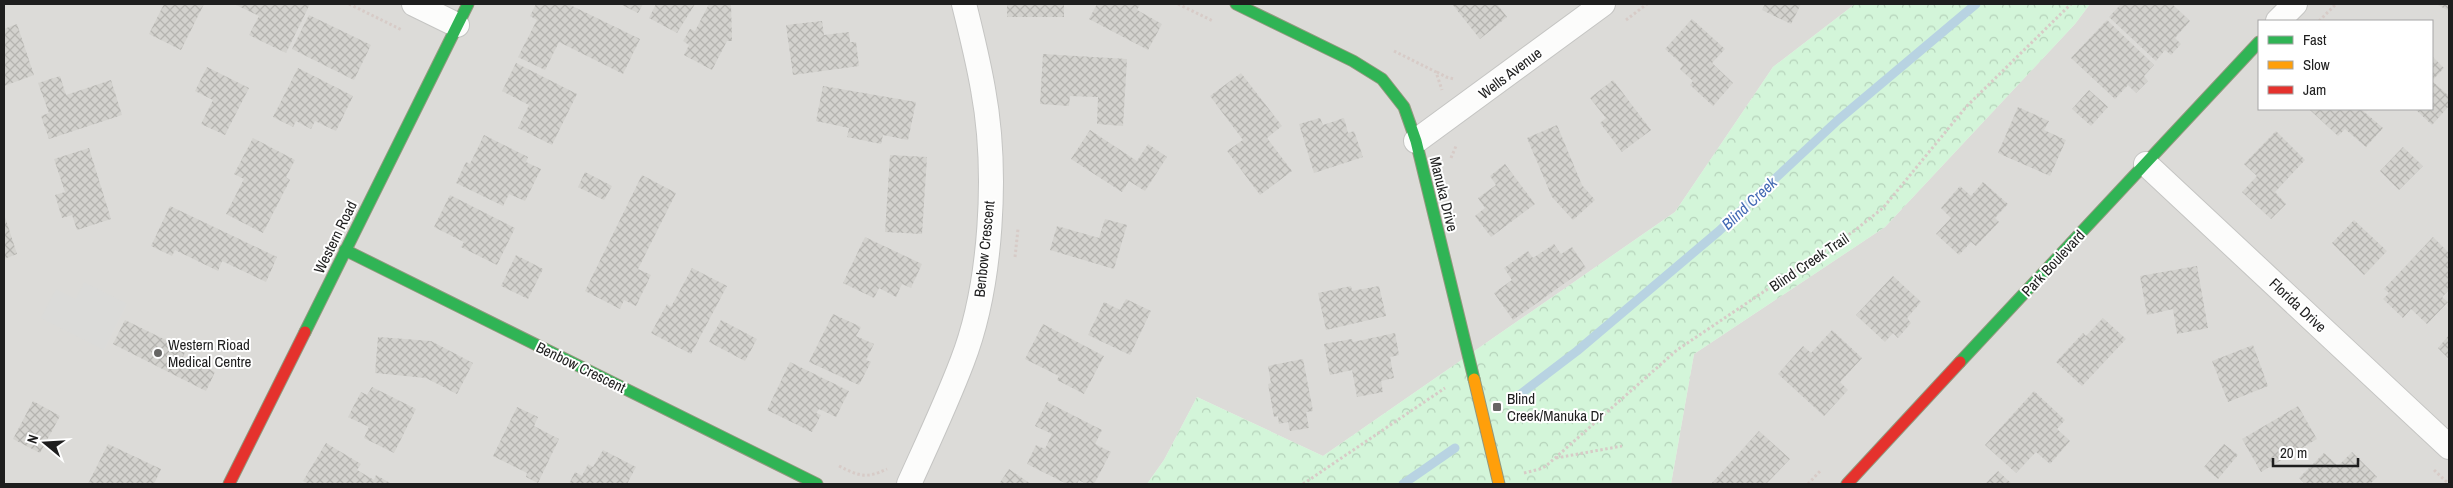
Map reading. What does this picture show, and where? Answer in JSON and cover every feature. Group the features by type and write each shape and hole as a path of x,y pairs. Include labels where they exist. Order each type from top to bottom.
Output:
{"street":[{"path":"414,4 457,25"},
{"name":"Western Road","path":"229,484 468,4"},
{"name":"Benbow Crescent","path":"909,484 962,361 979,299 988,237 991,209 987,114 964,4"},
{"name":"Manuka Drive","path":"1236,4 1353,62 1382,79 1404,108 1416,141 1499,484"},
{"name":"Wells Avenue","path":"1416,141 1603,4"},
{"path":"2279,20 2295,4"},
{"name":"Park Boulevard","path":"1847,484 2258,43"},
{"name":"Florida Drive","path":"2146,164 2449,447"},
{"name":"Benbow Crescent","path":"345,250 817,484"}],"path":[{"path":"349,4 410,34"},
{"path":"1178,4 1213,22"},
{"name":"Blind Creek Trail","path":"1518,474 1540,469 1555,458 1677,350 1854,231 1883,208 1966,107 2015,56 2071,4"},
{"path":"2320,20 2336,4"},
{"path":"1443,379 1448,398"},
{"path":"1303,484 1445,388"},
{"path":"1555,458 1622,446"}],"shaded area":[{"path":"4,4 1855,4 1773,67 1675,212 1323,456 1197,397 1164,460 1147,484 4,484"},
{"path":"2090,4 2449,4 2449,484 1671,484 1694,354 1885,227 2075,24"},
{"path":"84,282 127,304 104,350 41,318 56,289 76,299"}],"green space":[{"path":"1855,4 2090,4 2075,24 1885,227 1694,354 1671,484 1147,484 1164,460 1197,397 1323,456 1675,212 1773,67"}],"building":[{"path":"164,4 204,4 181,50 149,34"},
{"path":"234,4 310,4 286,53 249,35 259,16"},
{"path":"536,4 568,4 640,39 623,74 559,42 545,70 518,57 537,20 530,16"},
{"path":"620,4 643,4 638,13"},
{"path":"656,4 695,4 677,33 649,18"},
{"path":"709,4 731,4 732,41 727,41 712,70 684,55 689,45 683,41 690,29 695,31"},
{"path":"1007,4 1064,4 1064,17 1007,17"},
{"path":"1097,4 1138,4 1140,5 1137,10 1162,24 1148,50 1089,19"},
{"path":"1452,4 1497,4 1507,17 1480,39"},
{"path":"1765,4 1801,4 1791,24 1762,10"},
{"path":"2121,4 2172,4 2190,21 2175,38 2181,44 2171,55 2165,50 2156,61 2109,17"},
{"path":"2436,4 2449,4 2449,11"},
{"path":"309,15 371,45 354,80 292,49"},
{"path":"1692,19 1725,49 1712,63 1733,83 1713,106 1690,85 1693,81 1680,69 1683,65 1665,49"},
{"path":"2107,20 2154,65 2144,76 2148,81 2136,93 2128,85 2115,99 2071,58"},
{"path":"822,21 824,35 849,32 850,42 856,42 859,66 793,75 786,25"},
{"path":"17,24 34,75 4,86 4,29"},
{"path":"1043,54 1127,59 1123,126 1097,124 1098,97 1070,96 1069,106 1040,104"},
{"path":"2433,57 2444,68 2433,80"},
{"path":"516,63 577,94 552,145 518,128 529,105 502,91"},
{"path":"207,67 249,88 225,135 201,124 213,100 195,91"},
{"path":"298,68 353,96 336,131 315,121 311,129 296,121 293,127 273,117"},
{"path":"1241,73 1282,126 1267,138 1292,171 1260,195 1227,151 1243,140 1210,96"},
{"path":"60,76 66,95 111,80 122,115 49,139 41,116 49,113 38,83"},
{"path":"1613,80 1651,130 1622,152 1600,123 1606,118 1590,98"},
{"path":"2433,82 2449,96 2449,106 2432,125 2416,110 2433,110"},
{"path":"823,86 916,102 908,140 883,135 881,144 847,137 849,128 816,121"},
{"path":"2089,90 2108,107 2091,126 2072,109"},
{"path":"2018,107 2049,121 2044,130 2066,140 2050,176 1998,153"},
{"path":"2310,110 2362,110 2383,128 2366,147 2345,129 2338,136"},
{"path":"1320,118 1323,125 1344,118 1348,133 1354,131 1363,157 1314,173 1299,124"},
{"path":"1557,125 1582,185 1595,200 1573,220 1552,197 1527,138"},
{"path":"1090,130 1137,161 1148,144 1167,157 1145,191 1129,181 1122,192 1071,159"},
{"path":"2276,131 2305,160 2275,192 2286,204 2271,219 2242,192 2257,176 2244,164"},
{"path":"484,135 528,157 526,162 541,169 525,201 509,194 503,206 456,183 466,162 470,164"},
{"path":"253,138 295,160 286,177 290,180 263,233 226,214 244,179 234,174"},
{"path":"2403,147 2423,166 2399,190 2380,171"},
{"path":"89,148 111,219 77,230 72,215 62,218 55,195 65,192 54,159"},
{"path":"890,155 927,157 922,234 885,232"},
{"path":"1505,164 1535,204 1491,237 1475,216 1485,208 1478,198 1496,185 1490,176"},
{"path":"585,172 612,186 604,200 578,187"},
{"path":"642,175 676,193 638,269 651,275 636,306 624,300 620,309 585,291"},
{"path":"1983,182 2008,204 1995,218 1999,222 1976,246 1971,242 1959,255 1936,234 1951,218 1941,208 1960,186 1971,196"},
{"path":"450,195 515,228 497,265 461,247 464,242 434,227"},
{"path":"170,206 277,257 266,282 222,261 218,271 175,250 172,256 151,246"},
{"path":"4,218 17,254 4,259"},
{"path":"1105,219 1127,225 1114,269 1050,250 1057,226 1099,238"},
{"path":"2354,220 2387,251 2364,275 2332,243"},
{"path":"865,237 922,264 911,288 902,284 896,297 879,288 874,298 843,283"},
{"path":"2433,237 2449,253 2449,290 2442,297 2448,302 2427,324 2411,309 2403,318 2383,299 2389,293 2384,289"},
{"path":"1554,244 1561,254 1572,247 1586,268 1513,320 1494,293 1512,280 1504,268 1528,251 1533,258"},
{"path":"516,255 543,269 528,299 501,286"},
{"path":"2197,266 2208,328 2177,334 2173,309 2147,315 2140,276"},
{"path":"692,268 727,286 691,354 651,333 667,304 671,307"},
{"path":"1893,276 1921,302 1907,318 1911,323 1898,338 1893,333 1885,342 1856,315"},
{"path":"1351,286 1352,291 1379,286 1386,316 1326,330 1318,293"},
{"path":"1126,299 1151,311 1130,355 1088,335 1104,302 1120,310"},
{"path":"833,314 861,327 856,336 874,344 866,360 871,362 859,385 809,362"},
{"path":"2103,318 2126,339 2082,386 2056,362 2083,333 2086,336"},
{"name":"Western Rioad Medical Centre","path":"125,320 186,350 183,357 215,372 206,391 113,344"},
{"path":"721,320 757,339 745,361 709,342"},
{"path":"1043,324 1104,356 1084,394 1057,380 1059,376 1025,359"},
{"path":"1832,330 1862,358 1840,382 1848,390 1824,416 1778,374 1803,346 1811,353"},
{"path":"1395,333 1399,355 1390,357 1394,378 1381,381 1383,392 1357,397 1352,370 1330,375 1324,344 1352,339 1353,342"},
{"path":"2449,335 2449,359 2438,348"},
{"path":"378,337 431,341 473,363 457,394 426,378 375,373"},
{"path":"2253,345 2268,386 2228,402 2212,361"},
{"path":"1303,359 1313,411 1306,412 1309,428 1290,431 1288,422 1279,424 1278,416 1274,417 1268,384 1271,383 1268,366"},
{"path":"790,362 849,391 836,417 819,409 816,413 821,415 812,432 767,410"},
{"path":"372,387 416,409 394,453 364,438 369,427 348,417 361,392 367,395"},
{"path":"2034,391 2065,420 2057,429 2070,441 2050,464 2036,452 2016,473 1985,445"},
{"path":"33,401 60,416 40,453 13,439"},
{"path":"1047,402 1102,430 1095,444 1111,452 1094,484 1086,484 1079,480 1077,484 1067,484 1027,464 1036,445 1045,449 1052,434 1035,426"},
{"path":"2298,406 2317,439 2261,472 2242,439"},
{"path":"517,407 538,417 534,426 559,439 538,483 526,477 527,473 493,456"},
{"path":"1759,431 1790,459 1766,484 1711,484"},
{"path":"326,443 361,464 357,470 374,480 376,475 392,484 309,484 303,481"},
{"path":"108,444 161,469 154,484 88,484"},
{"path":"2224,444 2238,455 2218,479 2204,467"},
{"path":"603,450 636,467 627,484 569,484 575,472 582,476 588,464 593,467"},
{"path":"2352,452 2377,477 2370,484 2305,484 2299,478 2324,453 2338,466"},
{"path":"1009,469 1031,484 999,484"},
{"path":"1998,471 2012,484 1985,484"}],"waterway":[{"name":"Blind Creek","path":"1518,396 1577,351 1719,231 1838,120 1976,4"},
{"name":"Blind Creek","path":"1403,484 1455,448"}],"traffic: fast":[{"path":"305,332 468,4"},
{"path":"1236,4 1353,61 1382,79 1404,107 1416,141 1474,379"},
{"path":"1960,362 2258,43"},
{"path":"345,250 817,484"}],"traffic: slow":[{"path":"1474,379 1499,484"}],"traffic: jam":[{"path":"229,484 305,332"},
{"path":"1847,484 1960,362"}],"place":[{"name":"Western Rioad Medical Centre","path":"158,353"},
{"name":"Blind Creek/Manuka Dr","path":"1497,407"}]}
